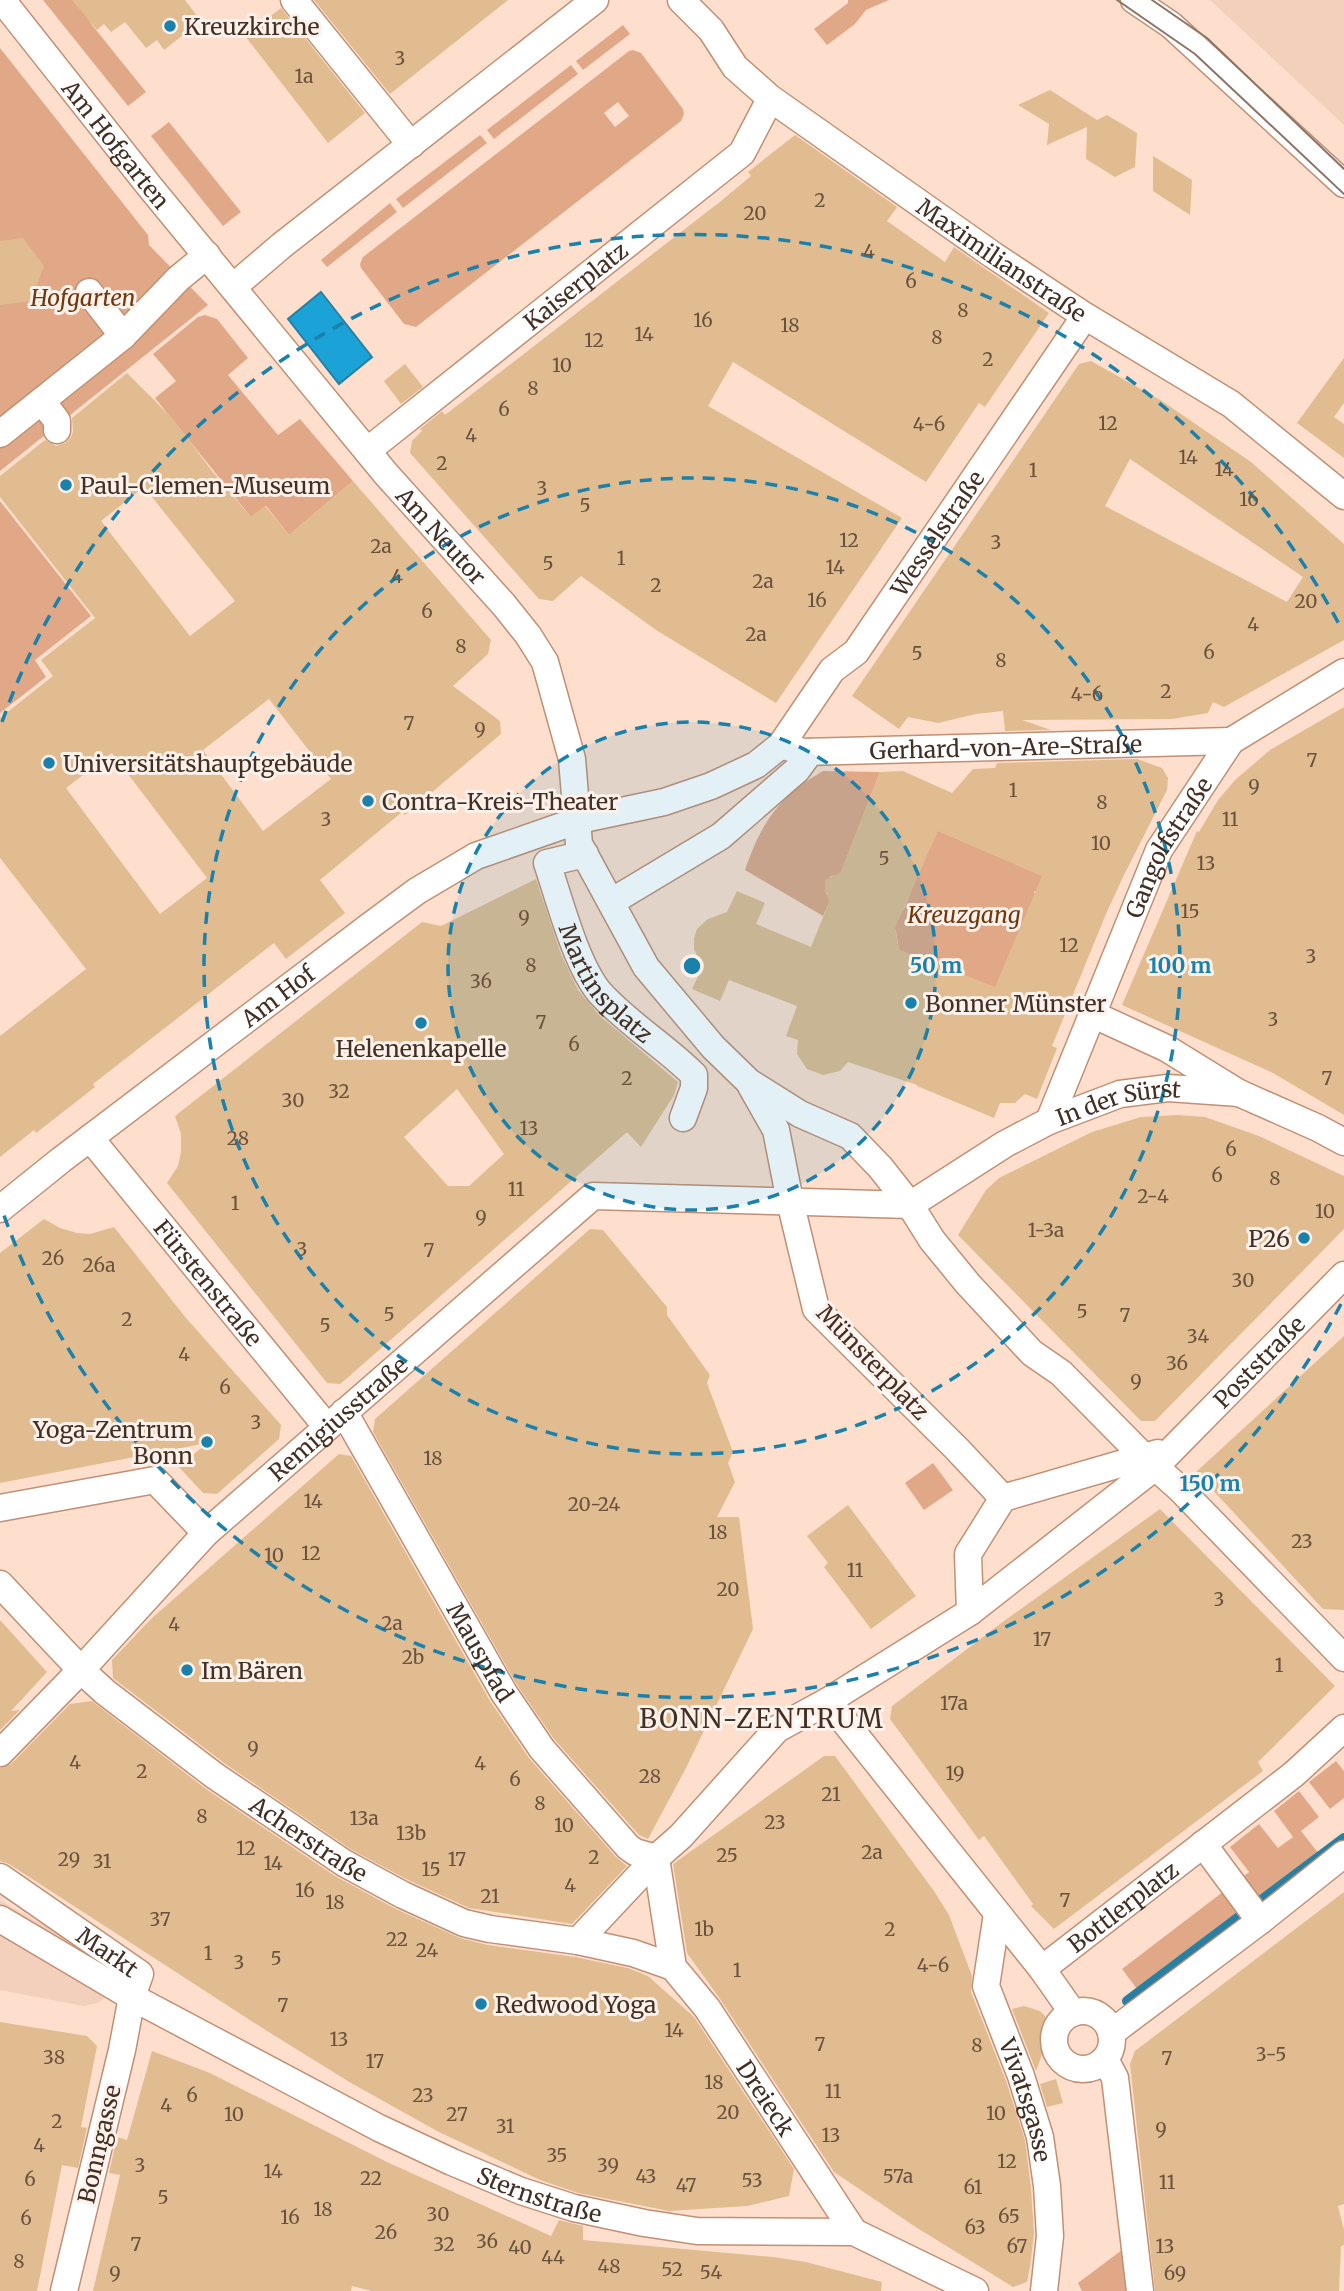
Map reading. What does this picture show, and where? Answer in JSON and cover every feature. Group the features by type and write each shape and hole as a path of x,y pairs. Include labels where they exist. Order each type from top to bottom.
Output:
{"street":[{"name":"Am Hofgarten","path":"2,0 233,287"},
{"path":"294,0 411,145"},
{"path":"233,287 595,0"},
{"name":"Maximilianstraße","path":"681,0 711,30 735,67 770,98 1085,316 1231,404 1344,496"},
{"path":"1134,0 1171,25 1344,184"},
{"name":"Kaiserplatz","path":"367,451 742,153 767,105"},
{"path":"0,434 122,336 178,279 207,255"},
{"name":"Am Neutor","path":"233,287 367,451 504,605 545,662 572,759 579,820"},
{"path":"89,292 122,336"},
{"name":"Wesselstraße","path":"781,744 832,670 856,652 1085,316"},
{"path":"42,401 57,421 57,430"},
{"name":"Gangolfstraße","path":"1049,1121 1159,849 1231,741 1344,672"},
{"name":"Gerhard-von-Are-Straße","path":"781,744 810,752 1231,741"},
{"path":"579,820 664,802 711,786 756,765 781,744"},
{"name":"Martinsplatz","path":"611,902 721,836 797,771 810,752"},
{"name":"Martinsplatz","path":"579,820 579,844 646,967 713,1047"},
{"name":"Am Hof","path":"0,1209 418,891 476,856 579,820"},
{"name":"Martinsplatz","path":"585,854 547,863 569,930 599,992 694,1075 694,1088 683,1118"},
{"name":"In der Sürst","path":"1092,1014 1166,1048 1239,1093 1344,1142"},
{"name":"Münsterplatz","path":"713,1047 749,1082 800,1114 850,1136 880,1167 910,1205 932,1240 1032,1353 1061,1373 1149,1462 1180,1489 1344,1656"},
{"name":"Münsterplatz","path":"749,1082 776,1130 816,1309 1003,1498"},
{"name":"In der Sürst","path":"910,1205 1005,1144 1049,1121 1121,1094 1168,1088 1239,1093"},
{"name":"Fürstenstraße","path":"90,1138 335,1419"},
{"name":"Remigiusstraße","path":"0,1752 81,1670 206,1533 335,1419 604,1197 790,1201"},
{"path":"790,1201 910,1205"},
{"name":"Poststraße","path":"1149,1462 1173,1448 1344,1275"},
{"name":"Mauspfad","path":"335,1419 504,1693 542,1749 628,1847 656,1858"},
{"path":"970,1612 968,1554 1003,1498 1149,1462"},
{"path":"575,1940 681,1836 777,1728 828,1701 970,1612 1149,1462"},
{"path":"0,1508 155,1480 206,1533"},
{"name":"Acherstraße","path":"0,1584 81,1670 106,1692 215,1776 344,1863 403,1895 464,1923 575,1940"},
{"path":"828,1701 1042,1969 1073,2013 1083,2010 1100,2016 1108,2026 1140,2291"},
{"name":"Bottlerplatz","path":"1042,1969 1294,1774 1344,1728"},
{"path":"1203,1844 1260,1921"},
{"path":"1111,2040 1344,1854"},
{"path":"575,1940 633,1953 673,1967 656,1858"},
{"name":"Markt","path":"0,1877 139,1974 132,1997 0,1919"},
{"name":"Vivatsgasse","path":"996,1914 986,1986 1021,2076 1040,2137 1051,2236 1044,2291"},
{"name":"Dreieck","path":"673,1967 707,2008 847,2229"},
{"name":"Sternstraße","path":"132,1997 379,2128 521,2191 574,2208 644,2224 697,2231 847,2229 975,2291"},
{"name":"Bonngasse","path":"64,2291 132,1997"},
{"name":"Vivatsgasse","path":"1073,2013 1061,2021 1054,2036 1059,2056 1068,2065 1093,2067 1111,2040"}],"shaded area":[{"path":"1210,0 1344,0 1344,125"},
{"path":"0,1900 110,1964 109,1995 98,2003 83,2006 0,1990"}],"green space":[{"path":"43,0 78,0 92,25 146,92 128,106"},
{"path":"848,0 889,0 866,10 855,24 827,45 814,29 848,3"},
{"path":"623,25 630,34 583,70 576,61"},
{"name":"Hofgarten","path":"0,48 148,235 149,245 208,305 0,471"},
{"path":"629,51 641,53 683,109 681,121 416,327 404,324 361,268 363,257","holes":["618,102 629,116 615,127 604,113"]},
{"path":"571,65 578,74 494,139 487,130"},
{"path":"169,122 241,212 223,226 151,136"},
{"path":"480,135 487,143 403,208 396,199"},
{"path":"390,203 397,212 327,267 321,260"},
{"path":"205,315 217,319 248,358 228,375 278,435 300,419 353,481 289,535 266,506 251,517 155,398 176,381 153,354 198,317"},
{"path":"0,501 91,616 35,660 46,677 0,713"},
{"path":"823,771 880,772 840,875 831,876 825,884 826,894 831,898 823,916 745,870 758,838 774,812 794,790"},
{"name":"Kreuzgang","path":"934,829 1045,877 1038,892 1034,893 1038,895 1001,990 899,950 896,931 892,925 905,907"},
{"path":"933,1463 953,1490 924,1510 905,1483"},
{"path":"1336,1761 1344,1771 1344,1798 1330,1809 1309,1782"},
{"path":"1299,1791 1319,1817 1301,1831 1319,1854 1137,1989 1122,1969 1249,1872 1230,1847 1259,1824 1278,1848 1293,1837 1274,1811"},
{"path":"1126,2247 1136,2291 1082,2291 1078,2283"}],"water":[{"path":"321,292 372,357 339,384 288,319"}],"building":[{"name":"Kreuzkirche","path":"72,0 185,0 201,21 164,50 157,40 146,48 125,22 111,32 104,24 97,30"},
{"path":"314,0 508,0 390,94"},
{"path":"281,8 365,113 328,143 245,36"},
{"path":"1050,90 1097,120 1107,115 1137,133 1135,167 1115,177 1086,159 1087,127 1047,145 1049,124 1018,105"},
{"path":"795,135 897,207 887,221 945,262 954,247 1049,313 985,407 979,403 926,482 733,362 708,406 902,518 776,703 656,630 581,576 553,601 539,599 410,453 412,441 422,431 420,429 442,411 445,415 721,201 751,176 748,172"},
{"path":"1153,156 1192,180 1190,215 1153,191"},
{"path":"23,238 44,266 31,301 0,305 0,241"},
{"path":"1344,358 1344,403 1334,417 1344,424 1344,458 1297,423"},
{"path":"1091,361 1162,401 1251,462 1344,544 1344,640 1224,707 1213,702 1208,713 1172,719 1022,720 1051,730 1005,731 1003,711 938,723 908,717 899,729 852,696 1079,364","holes":["1130,459 1303,577 1287,602 1105,506"]},
{"path":"405,364 423,387 401,404 384,381"},
{"name":"Universitätshauptgebäude","path":"127,373 173,419 251,517 265,506 289,535 353,481 491,640 488,654 453,686 500,721 501,734 405,815 402,812 320,880 345,913 286,959 274,943 93,1084 95,1087 67,1109 36,1133 34,1130 0,1157 0,1036 86,969 0,858 0,718 53,676 41,660 95,618 0,497 0,476 45,440 56,446 65,443 73,431 72,418","holes":["144,487 235,601 190,636 101,521","269,699 331,779 263,831 203,750","112,753 207,878 160,914 66,788"]},
{"path":"1344,707 1344,1115 1273,1073 1122,1005 1197,831 1199,832 1218,800 1235,780 1270,750"},
{"path":"1137,759 1162,768 1168,778 1167,790 1106,914 1052,1046 1057,1048 1037,1099 1025,1094 1015,1103 1000,1103 994,1118 917,1085 848,1062 840,1071 823,1075 807,1069 797,1054 798,1040 786,1036 797,1006 729,980 720,1001 692,989 702,968 694,949 697,929 708,919 727,912 737,891 765,903 756,924 811,947 829,902 825,880 841,872 880,772 903,771 952,793 973,769 995,768 997,763","holes":["938,831 1042,876 995,987 899,950 895,928"]},
{"path":"536,879 561,954 578,990 600,1016 678,1082 674,1095 641,1147 627,1132 345,1380 340,1384 327,1383 167,1183 178,1166 181,1152 181,1134 175,1116 422,922 441,926","holes":["457,1089 504,1154 469,1186 448,1186 404,1137"]},
{"path":"1141,1117 1205,1117 1259,1136 1344,1176 1344,1229 1155,1421 1141,1421 958,1235 986,1190 999,1178 1092,1132"},
{"path":"44,1219 77,1233 90,1234 114,1227 186,1318 281,1425 279,1439 217,1494 203,1493 179,1467 207,1443 0,1483 0,1253"},
{"path":"590,1229 603,1230 667,1307 667,1315 710,1375 707,1383 733,1452 728,1463 735,1482 717,1517 739,1517 753,1629 686,1768 648,1839 639,1835 554,1739 517,1685 373,1432 375,1419"},
{"path":"1344,1336 1344,1610 1323,1609 1196,1472"},
{"path":"339,1454 351,1456 490,1701 529,1758 627,1866 572,1924 469,1908 352,1850 224,1763 113,1678 112,1660 151,1619"},
{"path":"848,1505 916,1596 871,1629 824,1567 828,1563 807,1536"},
{"path":"1160,1509 1335,1686 1258,1762 1263,1771 1054,1929 1031,1906 1033,1904 984,1836 979,1840 890,1719 892,1706 1004,1621"},
{"path":"0,1620 47,1672 11,1711 20,1710 0,1730"},
{"path":"92,1701 206,1789 335,1876 396,1909 460,1938 488,1945 575,1957 628,1968 648,1976 694,2017 794,2169 789,2196 747,2206 669,2211 578,2193 540,2180 437,2131 351,2083 9,1864 0,1861 0,1768 11,1764 70,1704"},
{"path":"824,1756 835,1756 949,1915 972,1976 971,1992 1006,2081 1025,2140 1034,2233 1027,2282 1013,2287 914,2226 834,2172 687,1953 673,1864"},
{"path":"1344,1892 1344,2204 1338,2206 1344,2230 1344,2245 1341,2246 1339,2291 1155,2291 1130,2064 1135,2051"},
{"path":"1024,2006 1040,2011 1049,2025 1049,2035 1036,2071 1012,2009"},
{"path":"0,2022 87,2036 97,2046 81,2127 87,2128 78,2168 62,2165 37,2291 0,2291"},
{"path":"152,2051 210,2073 387,2162 551,2236 559,2220 583,2226 583,2240 806,2262 882,2282 881,2291 372,2291 352,2286 351,2291 93,2291 120,2175 109,2173 117,2137 127,2140"},
{"path":"1056,2079 1063,2103 1047,2107 1040,2084"}],"waterway":[{"path":"1127,2001 1344,1838"}],"tram line":[{"path":"1117,0 1195,54 1344,194"},
{"path":"1152,0 1207,38 1344,169"}],"place":[{"name":"Kreuzkirche","path":"170,26"},
{"name":"Paul-Clemen-Museum","path":"66,485"},
{"name":"Universitätshauptgebäude","path":"49,763"},
{"name":"Contra-Kreis-Theater","path":"368,801"},
{"name":"Bonner Münster","path":"911,1003"},
{"name":"Helenenkapelle","path":"421,1023"},
{"name":"P26","path":"1304,1238"},
{"name":"Yoga-Zentrum Bonn","path":"207,1442"},
{"name":"Im Bären","path":"187,1670"},
{"name":"Redwood Yoga","path":"481,2004"}],"district":[{"name":"BONN-ZENTRUM","path":"762,1718"}]}
